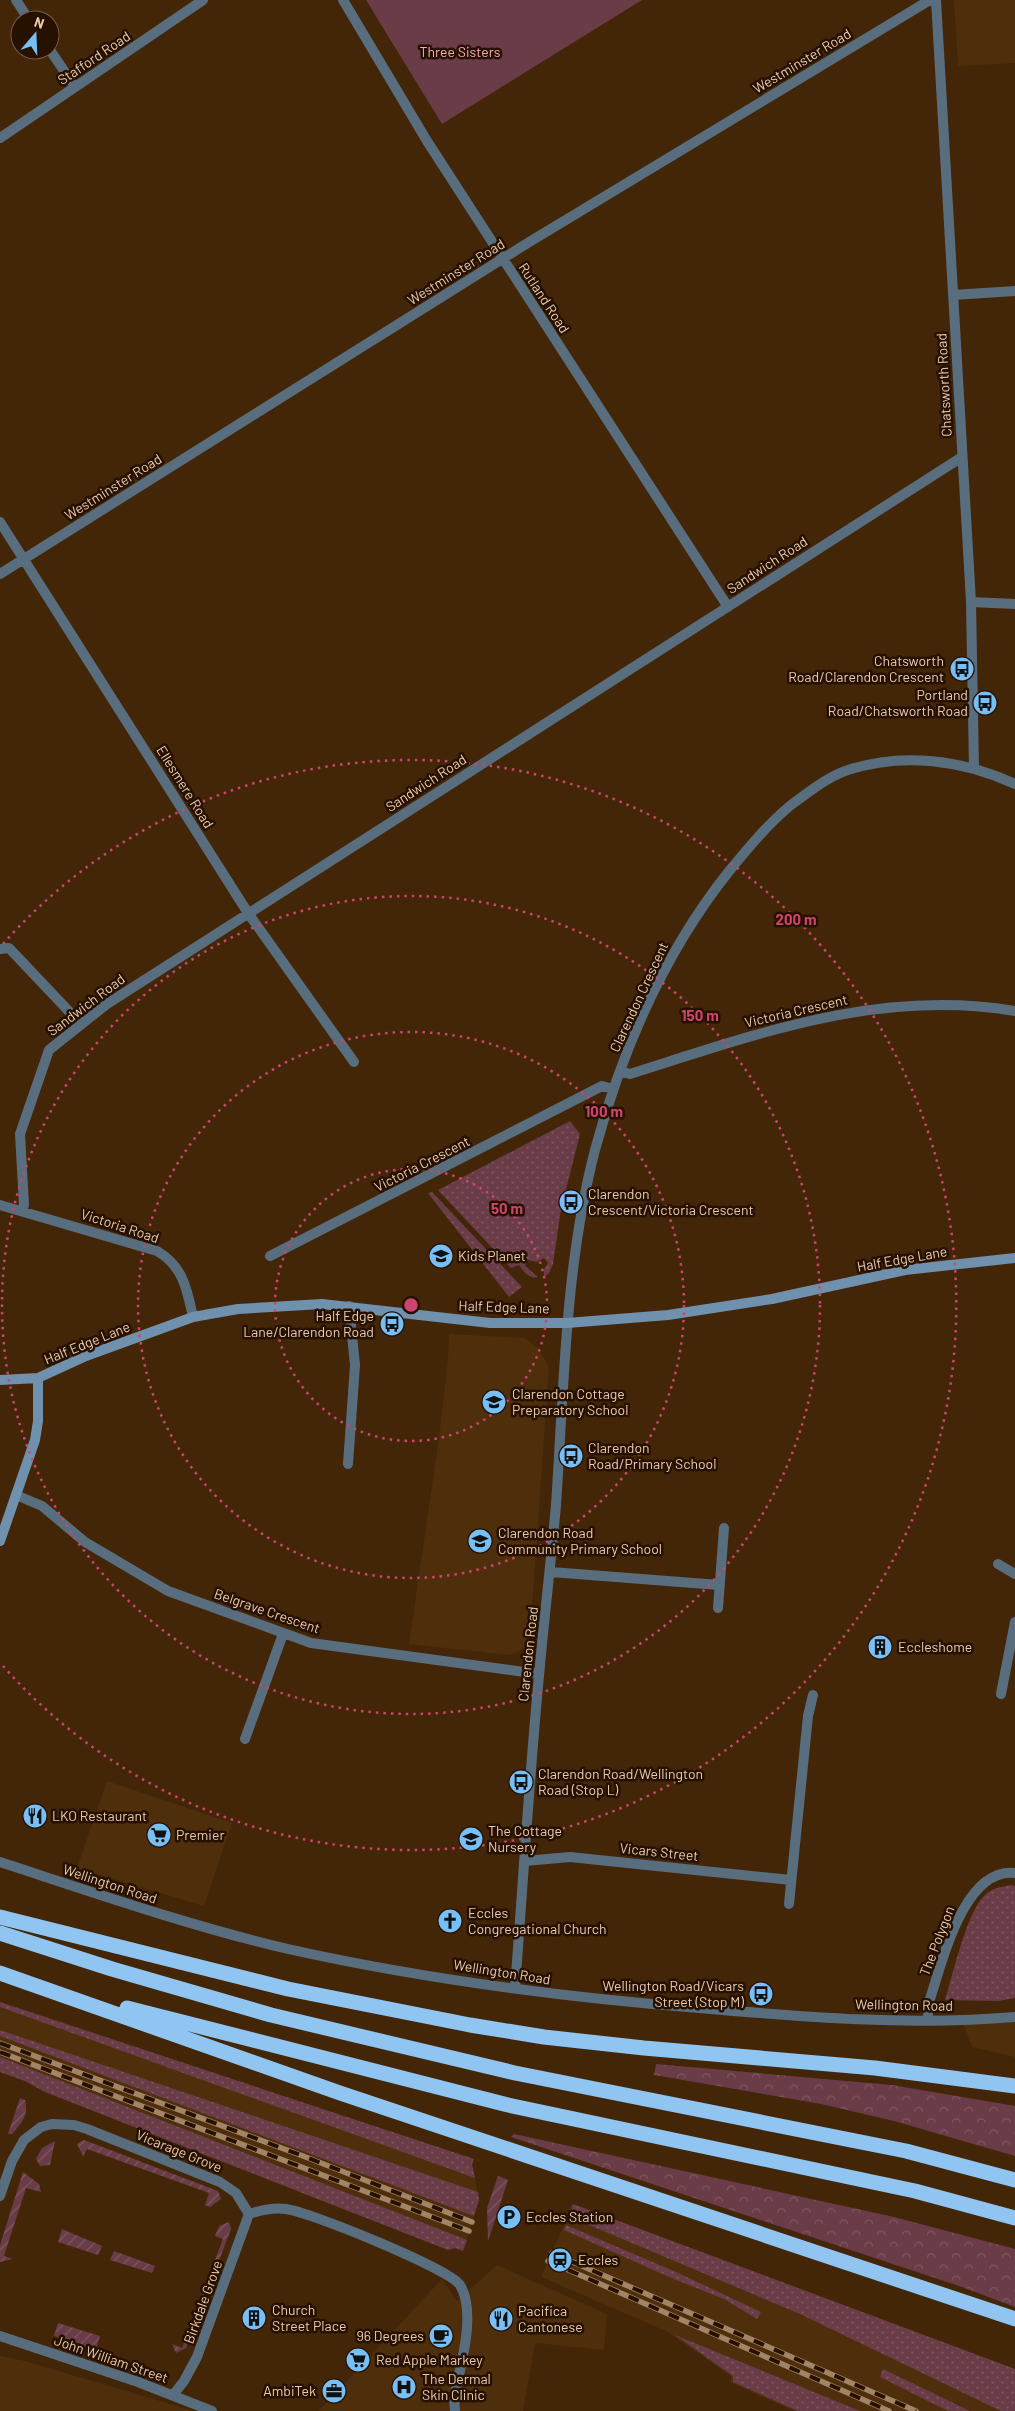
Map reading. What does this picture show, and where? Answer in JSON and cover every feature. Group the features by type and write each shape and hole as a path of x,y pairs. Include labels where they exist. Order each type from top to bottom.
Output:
{"highway":[{"path":"0,1917 288,1989 470,2026 562,2039 875,2068 1015,2086"},
{"path":"0,1933 112,1969 271,2015 515,2073 906,2152 1015,2180"},
{"path":"0,1973 228,2035 508,2105 915,2191 1015,2218"},
{"path":"17,1978 349,2096 1015,2320"}],"main road":[{"name":"Half Edge Lane","path":"0,1380 38,1378 86,1356 193,1317 276,1306 322,1304 490,1323 567,1323 668,1315 772,1299 905,1270 1015,1258"},
{"path":"0,1541 35,1440 38,1421 38,1378"}],"street":[{"name":"Stafford Road","path":"0,138 203,0"},
{"name":"Rutland Road","path":"343,0 427,141 728,607"},
{"name":"Westminster Road","path":"0,574 502,259 930,0"},
{"name":"Chatsworth Road","path":"936,0 971,602 974,768"},
{"path":"56,60 74,87"},
{"path":"953,294 1015,291"},
{"name":"Sandwich Road","path":"22,1211 24,1205 20,1134 49,1050 81,1024 106,1004 962,457"},
{"name":"Ellesmere Road","path":"0,522 248,913 354,1062"},
{"path":"971,602 1015,604"},
{"name":"Clarendon Crescent","path":"567,1323 583,1208 595,1152 620,1071 662,976 696,915 746,851 780,814 824,782 846,771 870,765 919,760 974,768 1015,784"},
{"path":"0,949 10,948 81,1024"},
{"name":"Victoria Crescent","path":"620,1071 630,1074 744,1038 824,1016 848,1012 942,1004 989,1006 1015,1011"},
{"name":"Victoria Crescent","path":"270,1256 602,1086 614,1089"},
{"name":"Victoria Road","path":"0,1204 143,1245 168,1257 182,1275 193,1317"},
{"path":"348,1464 356,1365 349,1306"},
{"name":"Clarendon Road","path":"515,1988 539,1674 551,1572 567,1323"},
{"name":"Belgrave Crescent","path":"16,1495 42,1506 85,1542 168,1591 283,1634 311,1643 539,1674"},
{"path":"718,1608 724,1528"},
{"path":"998,1564 1015,1574"},
{"path":"551,1572 719,1585"},
{"path":"1000,1694 1015,1622"},
{"path":"246,1739 283,1634"},
{"path":"789,1904 808,1716 812,1695"},
{"name":"Vicars Street","path":"525,1861 570,1857 791,1880"},
{"name":"Wellington Road","path":"0,1862 164,1916 288,1948 515,1988 639,2004 728,2011 928,2019 1015,2017"},
{"name":"The Polygon","path":"928,2019 928,2005 960,1914 969,1897 979,1886 995,1876 1015,1873"},
{"name":"Vicarage Grove","path":"0,2196 12,2162 24,2140 41,2127 63,2124 87,2129 220,2182 236,2193 249,2214"},
{"path":"249,2214 276,2208 300,2212 429,2263 454,2278 460,2285 464,2296 468,2319 454,2398 455,2411"},
{"name":"Birkdale Grove","path":"173,2394 184,2381 197,2357 249,2214"},
{"name":"John William Street","path":"0,2336 173,2394 212,2411"}],"shaded area":[{"path":"954,0 1015,0 1015,63 958,66"},
{"name":"Clarendon Road Community Primary School","path":"449,1334 525,1338 538,1348 549,1366 530,1636 526,1647 511,1655 409,1644 439,1438"},
{"path":"107,1781 232,1823 204,1906 77,1868"},
{"path":"0,2007 472,2164 479,2200 463,2251 455,2248 448,2250 45,2092 25,2081 0,2072"},
{"path":"1015,2018 1015,2057 972,2047 962,2021"},
{"path":"573,2204 1015,2369 1015,2411 794,2411 731,2383 731,2376 666,2331 541,2277"},
{"path":"497,2265 607,2314 604,2350 535,2343 523,2411 319,2411 442,2279 457,2301"},
{"path":"0,2356 25,2361 194,2411 0,2411"}],"green space":[{"name":"Three Sisters","path":"366,0 642,0 442,124"},
{"path":"570,1121 580,1134 561,1209 553,1264 549,1273 544,1277 544,1269 548,1263 544,1258 537,1262 528,1260 525,1266 538,1277 532,1277 519,1265 511,1268 438,1190"},
{"path":"432,1192 522,1287 509,1297 428,1193"},
{"path":"1011,1885 1015,1886 1015,1998 998,2001 945,2000 966,1930 977,1905 990,1891"},
{"path":"0,2002 474,2159 472,2164 475,2178 0,2007"},
{"path":"0,2030 478,2192 479,2200 474,2216 0,2036"},
{"path":"0,2057 467,2240 463,2251 455,2248 448,2250 45,2092 25,2081 0,2072"},
{"path":"656,2064 892,2085 1015,2106 1015,2156 894,2121 821,2104 654,2075"},
{"path":"20,2098 25,2100 25,2114 16,2130 12,2134 8,2134"},
{"path":"514,2134 894,2217 1015,2249 1015,2307 962,2287 511,2137"},
{"path":"84,2140 218,2191 221,2199 210,2207 205,2205 209,2193 87,2149 83,2156 77,2144"},
{"path":"55,2141 50,2165 40,2166 36,2159 42,2148"},
{"path":"23,2172 39,2184 41,2192 26,2188 4,2256 13,2259 0,2262 0,2245"},
{"path":"498,2176 508,2180 488,2241 487,2208"},
{"path":"573,2204 1015,2369 1015,2411 1001,2411 800,2314 568,2216"},
{"path":"229,2222 231,2229 186,2348 176,2353 172,2344 182,2348 223,2239 215,2236 219,2226"},
{"path":"566,2225 676,2272 761,2312 757,2319 724,2299 669,2277 564,2230"},
{"path":"62,2229 102,2246 98,2255 58,2242"},
{"path":"114,2251 155,2266 152,2273 110,2260"},
{"path":"58,2323 100,2336 96,2349 54,2336"},
{"path":"675,2335 860,2411 798,2411 733,2382 733,2376"},
{"path":"883,2369 970,2411 948,2411 880,2377"}],"railway":[{"path":"0,2043 303,2156 472,2222"},
{"path":"0,2052 469,2231"},
{"path":"552,2253 916,2411"},
{"path":"548,2261 889,2411"}],"place":[{"name":"Chatsworth Road/Clarendon Crescent","path":"962,669"},
{"name":"Portland Road/Chatsworth Road","path":"985,703"},
{"name":"Clarendon Crescent/Victoria Crescent","path":"571,1202"},
{"name":"Kids Planet","path":"441,1256"},
{"name":"Half Edge Lane/Clarendon Road","path":"392,1324"},
{"name":"Clarendon Cottage Preparatory School","path":"494,1402"},
{"name":"Clarendon Road/Primary School","path":"571,1456"},
{"name":"Clarendon Road Community Primary School","path":"480,1541"},
{"name":"Eccleshome","path":"880,1647"},
{"name":"Clarendon Road/Wellington Road (Stop L)","path":"521,1782"},
{"name":"LKO Restaurant","path":"35,1816"},
{"name":"Premier","path":"159,1835"},
{"name":"The Cottage Nursery","path":"471,1839"},
{"name":"Eccles Congregational Church","path":"450,1921"},
{"name":"Wellington Road/Vicars Street (Stop M)","path":"761,1994"},
{"name":"Eccles Station","path":"509,2217"},
{"name":"Eccles","path":"560,2260"},
{"name":"Church Street Place","path":"254,2318"},
{"name":"Pacifica Cantonese","path":"501,2319"},
{"name":"96 Degrees","path":"441,2336"},
{"name":"Red Apple Markey","path":"358,2360"},
{"name":"The Dermal Skin Clinic","path":"404,2387"},
{"name":"AmbiTek","path":"334,2391"}]}
